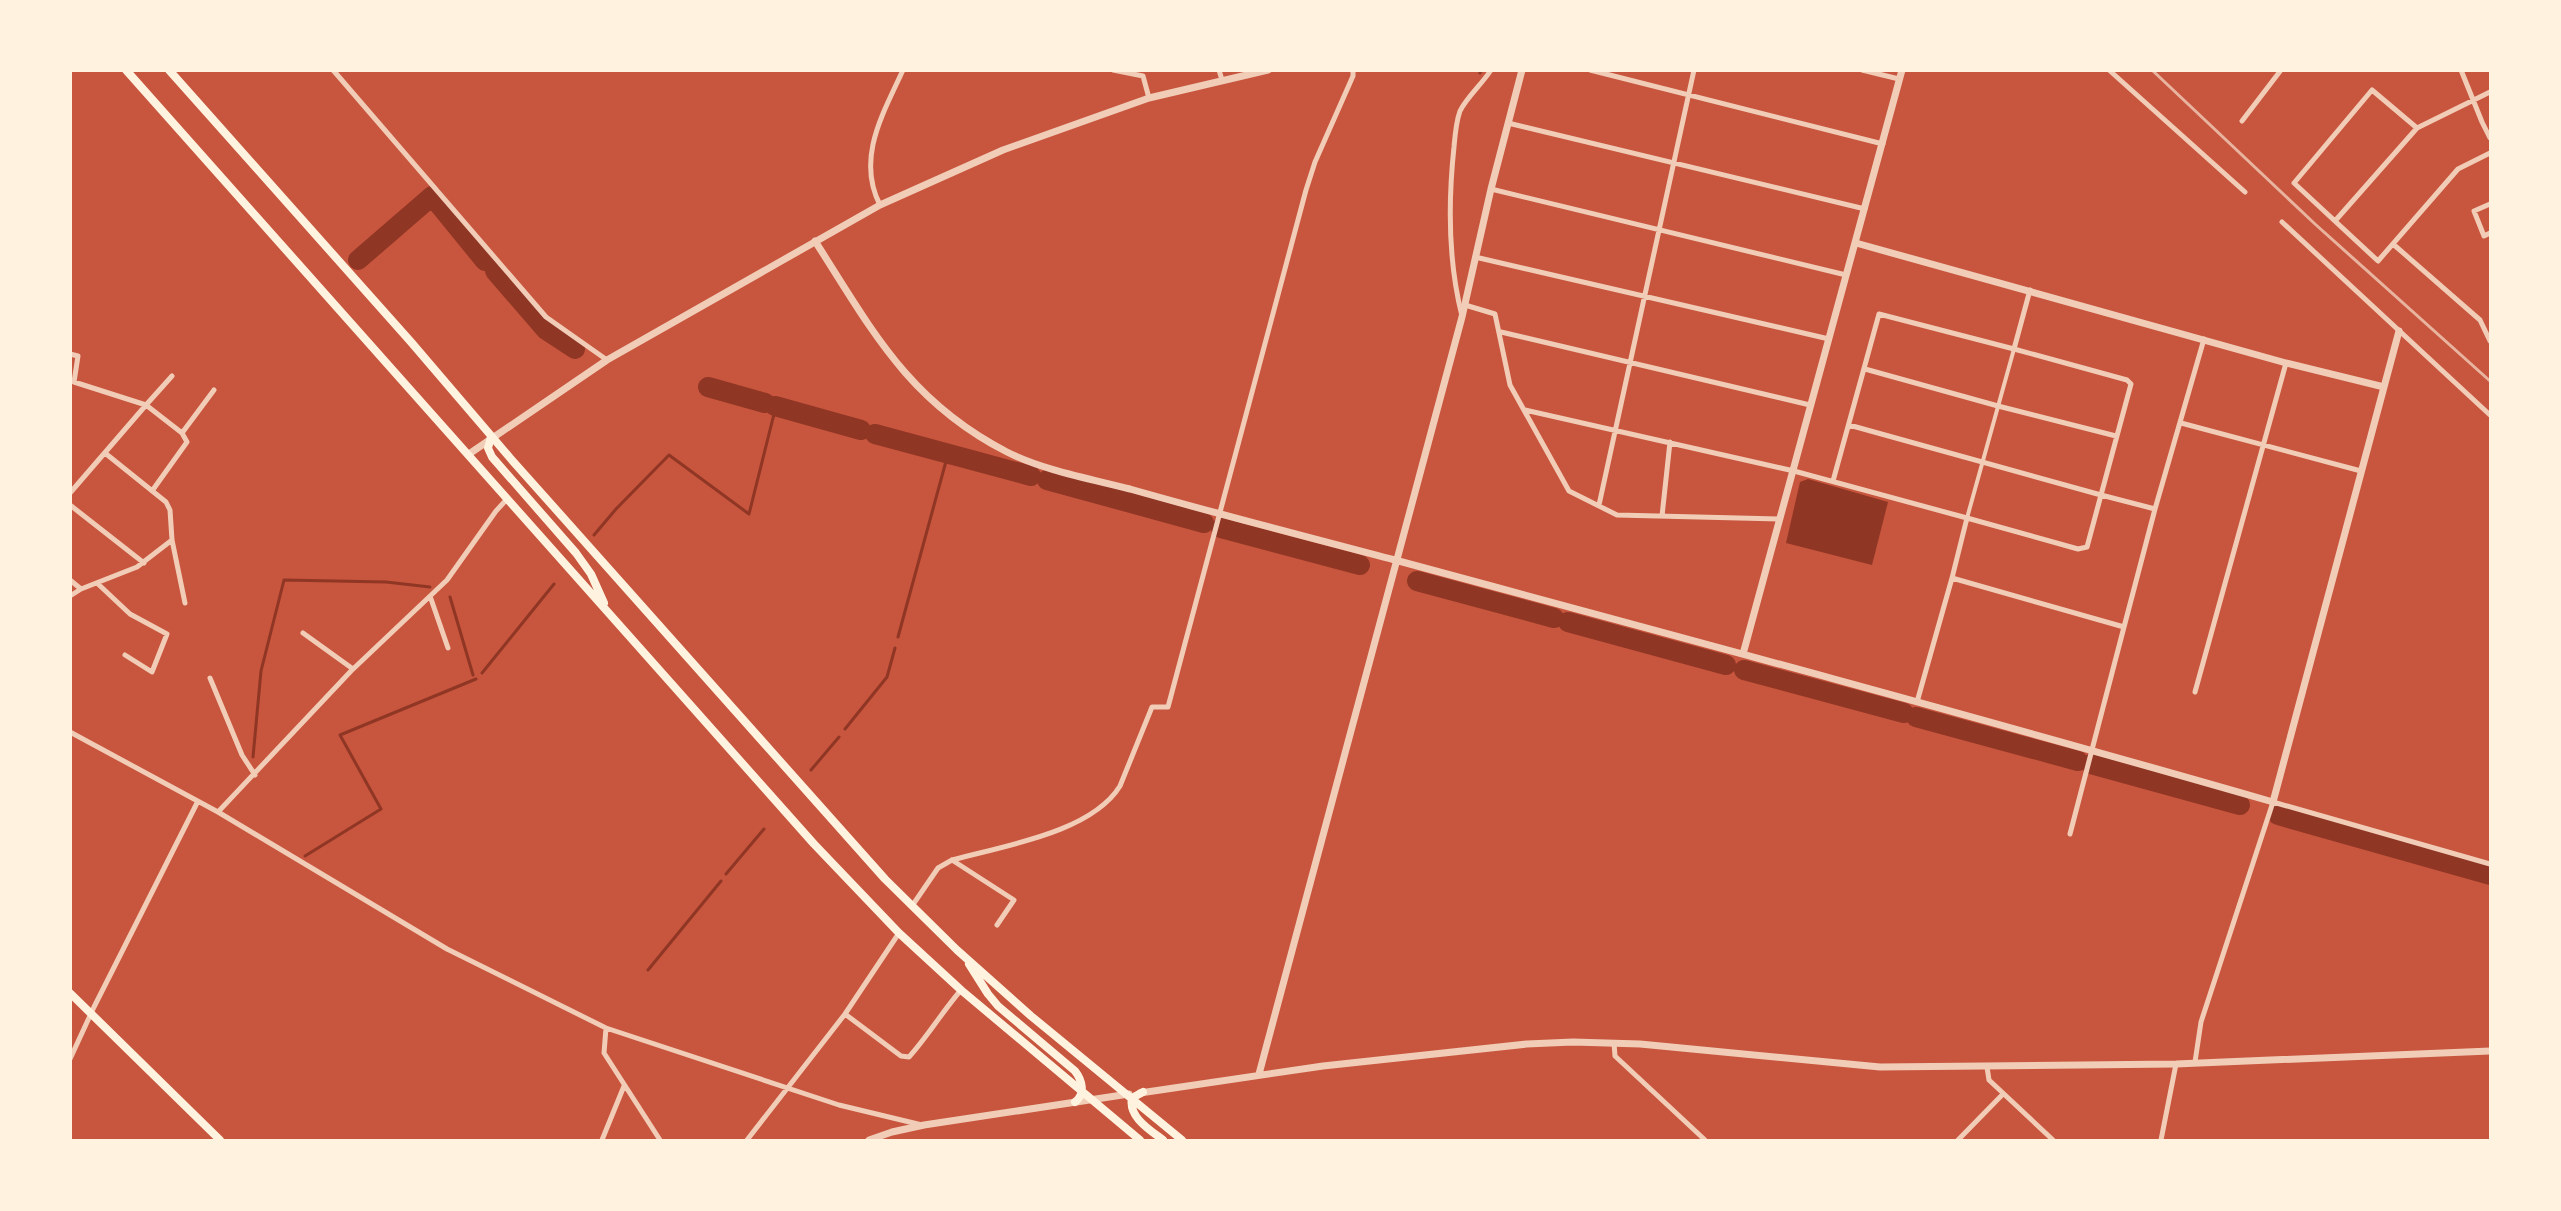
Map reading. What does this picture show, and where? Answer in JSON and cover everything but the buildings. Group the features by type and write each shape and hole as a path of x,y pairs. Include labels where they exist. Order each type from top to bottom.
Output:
{"highway":[{"path":"126,70 814,844 899,933 961,990 1140,1140"},
{"path":"134,70 146,91"},
{"path":"169,70 834,824 957,950 1032,1016 1182,1140"},
{"path":"491,437 488,448 492,457 576,553 616,621"},
{"path":"957,950 998,1006 1075,1071 1081,1083 1082,1093 1076,1102"},
{"path":"70,993 220,1140"},
{"path":"1129,1096 1143,1092"},
{"path":"1129,1096 1136,1116 1163,1140"}],"street":[{"path":"333,70 546,317 607,360"},
{"path":"880,205 871,186 873,142 878,123 903,70"},
{"path":"1113,70 1143,76 1149,98"},
{"path":"1219,70 1222,80"},
{"path":"469,454 607,360 880,205 1003,150 1149,98 1268,70"},
{"path":"912,906 938,868 952,860 1059,830 1100,808 1113,797 1120,786 1152,707 1168,707 1306,190 1315,162 1353,76 1353,70"},
{"path":"1462,317 1454,284 1450,230 1452,162 1461,110 1491,70"},
{"path":"1259,1074 1462,317 1491,189 1522,70"},
{"path":"1590,70 1689,97 1883,144"},
{"path":"1599,505 1694,70"},
{"path":"1862,70 1899,79"},
{"path":"1743,654 1902,70"},
{"path":"2109,70 2244,192"},
{"path":"2242,121 2282,70"},
{"path":"2461,70 2490,138"},
{"path":"2417,128 2372,90 2294,183 2378,261 2458,169 2490,153"},
{"path":"2335,221 2417,128 2474,102 2490,92"},
{"path":"1508,123 1865,209"},
{"path":"1491,189 1846,275"},
{"path":"2490,204 2474,211 2484,236 2490,233"},
{"path":"2282,222 2490,415"},
{"path":"815,241 884,349 942,412 1009,453 1220,514 2093,750 2490,864"},
{"path":"1856,243 2286,363 2384,387"},
{"path":"2393,244 2480,320 2490,341"},
{"path":"1475,257 1829,339"},
{"path":"1917,702 2030,290"},
{"path":"1465,305 1495,314 1501,332 1510,385 1569,491 1617,515 1779,519"},
{"path":"1525,410 1794,471 2078,549 2087,547 2131,384 2127,380 1879,314 1833,481"},
{"path":"2195,1062 2201,1022 2273,802 2399,331"},
{"path":"1501,332 1810,405"},
{"path":"2070,834 2155,509 2204,339"},
{"path":"70,354 78,356 74,382 146,405 182,433 187,442 152,491"},
{"path":"2195,692 2286,363"},
{"path":"1865,369 2116,436"},
{"path":"70,493 172,376"},
{"path":"182,433 214,390"},
{"path":"2181,423 2361,471"},
{"path":"1849,425 2155,509"},
{"path":"1662,516 1670,442"},
{"path":"105,453 166,502 170,510 172,540 185,603"},
{"path":"218,812 353,669 456,568 495,511 508,498"},
{"path":"70,505 144,563"},
{"path":"70,596 81,589 144,563 172,540"},
{"path":"1952,578 2124,627"},
{"path":"70,580 81,589"},
{"path":"97,583 130,614 166,634 152,672 125,655"},
{"path":"430,596 448,648"},
{"path":"303,633 353,669"},
{"path":"210,678 242,755 255,775"},
{"path":"70,732 218,812 447,949 606,1028 839,1105 924,1125"},
{"path":"70,1059 197,802"},
{"path":"952,860 1014,900 998,925"},
{"path":"747,1140 845,1014 899,933"},
{"path":"845,1014 901,1056 909,1057 924,1040 942,1011 961,990"},
{"path":"606,1028 604,1053 660,1140"},
{"path":"1614,1043 1615,1056 1705,1140"},
{"path":"1143,1092 1259,1074 1527,1044 1640,1044 1880,1067 2176,1064 2390,1057 2490,1051"},
{"path":"2161,1140 2176,1064"},
{"path":"1987,1067 1989,1080 2053,1140"},
{"path":"602,1140 624,1086"},
{"path":"1958,1140 2003,1094"},
{"path":"869,1140 924,1125 1129,1096"}],"shaded area":[{"path":"1808,479 1888,502 1872,565 1786,543 1800,482"}],"waterway":[{"path":"358,260 432,196 485,261"},
{"path":"495,271 546,330 575,349"},
{"path":"708,387 765,403"},
{"path":"775,406 861,430"},
{"path":"594,535 669,455 749,514 776,406"},
{"path":"875,434 1031,476"},
{"path":"898,637 948,454"},
{"path":"1047,480 1204,523"},
{"path":"1221,528 1360,565"},
{"path":"253,757 261,671 284,580 386,582 430,587"},
{"path":"1417,581 1554,618"},
{"path":"482,673 554,584"},
{"path":"450,597 473,675"},
{"path":"1568,622 1726,665"},
{"path":"845,729 887,677 895,648"},
{"path":"1744,670 1904,713"},
{"path":"305,856 381,809 340,735 476,679"},
{"path":"1916,717 2078,761"},
{"path":"811,770 839,737"},
{"path":"2091,764 2240,805"},
{"path":"2278,815 2490,875"},
{"path":"726,874 764,829"},
{"path":"648,970 721,881"}],"railway":[{"path":"2152,70 2315,224 2490,381"}]}
